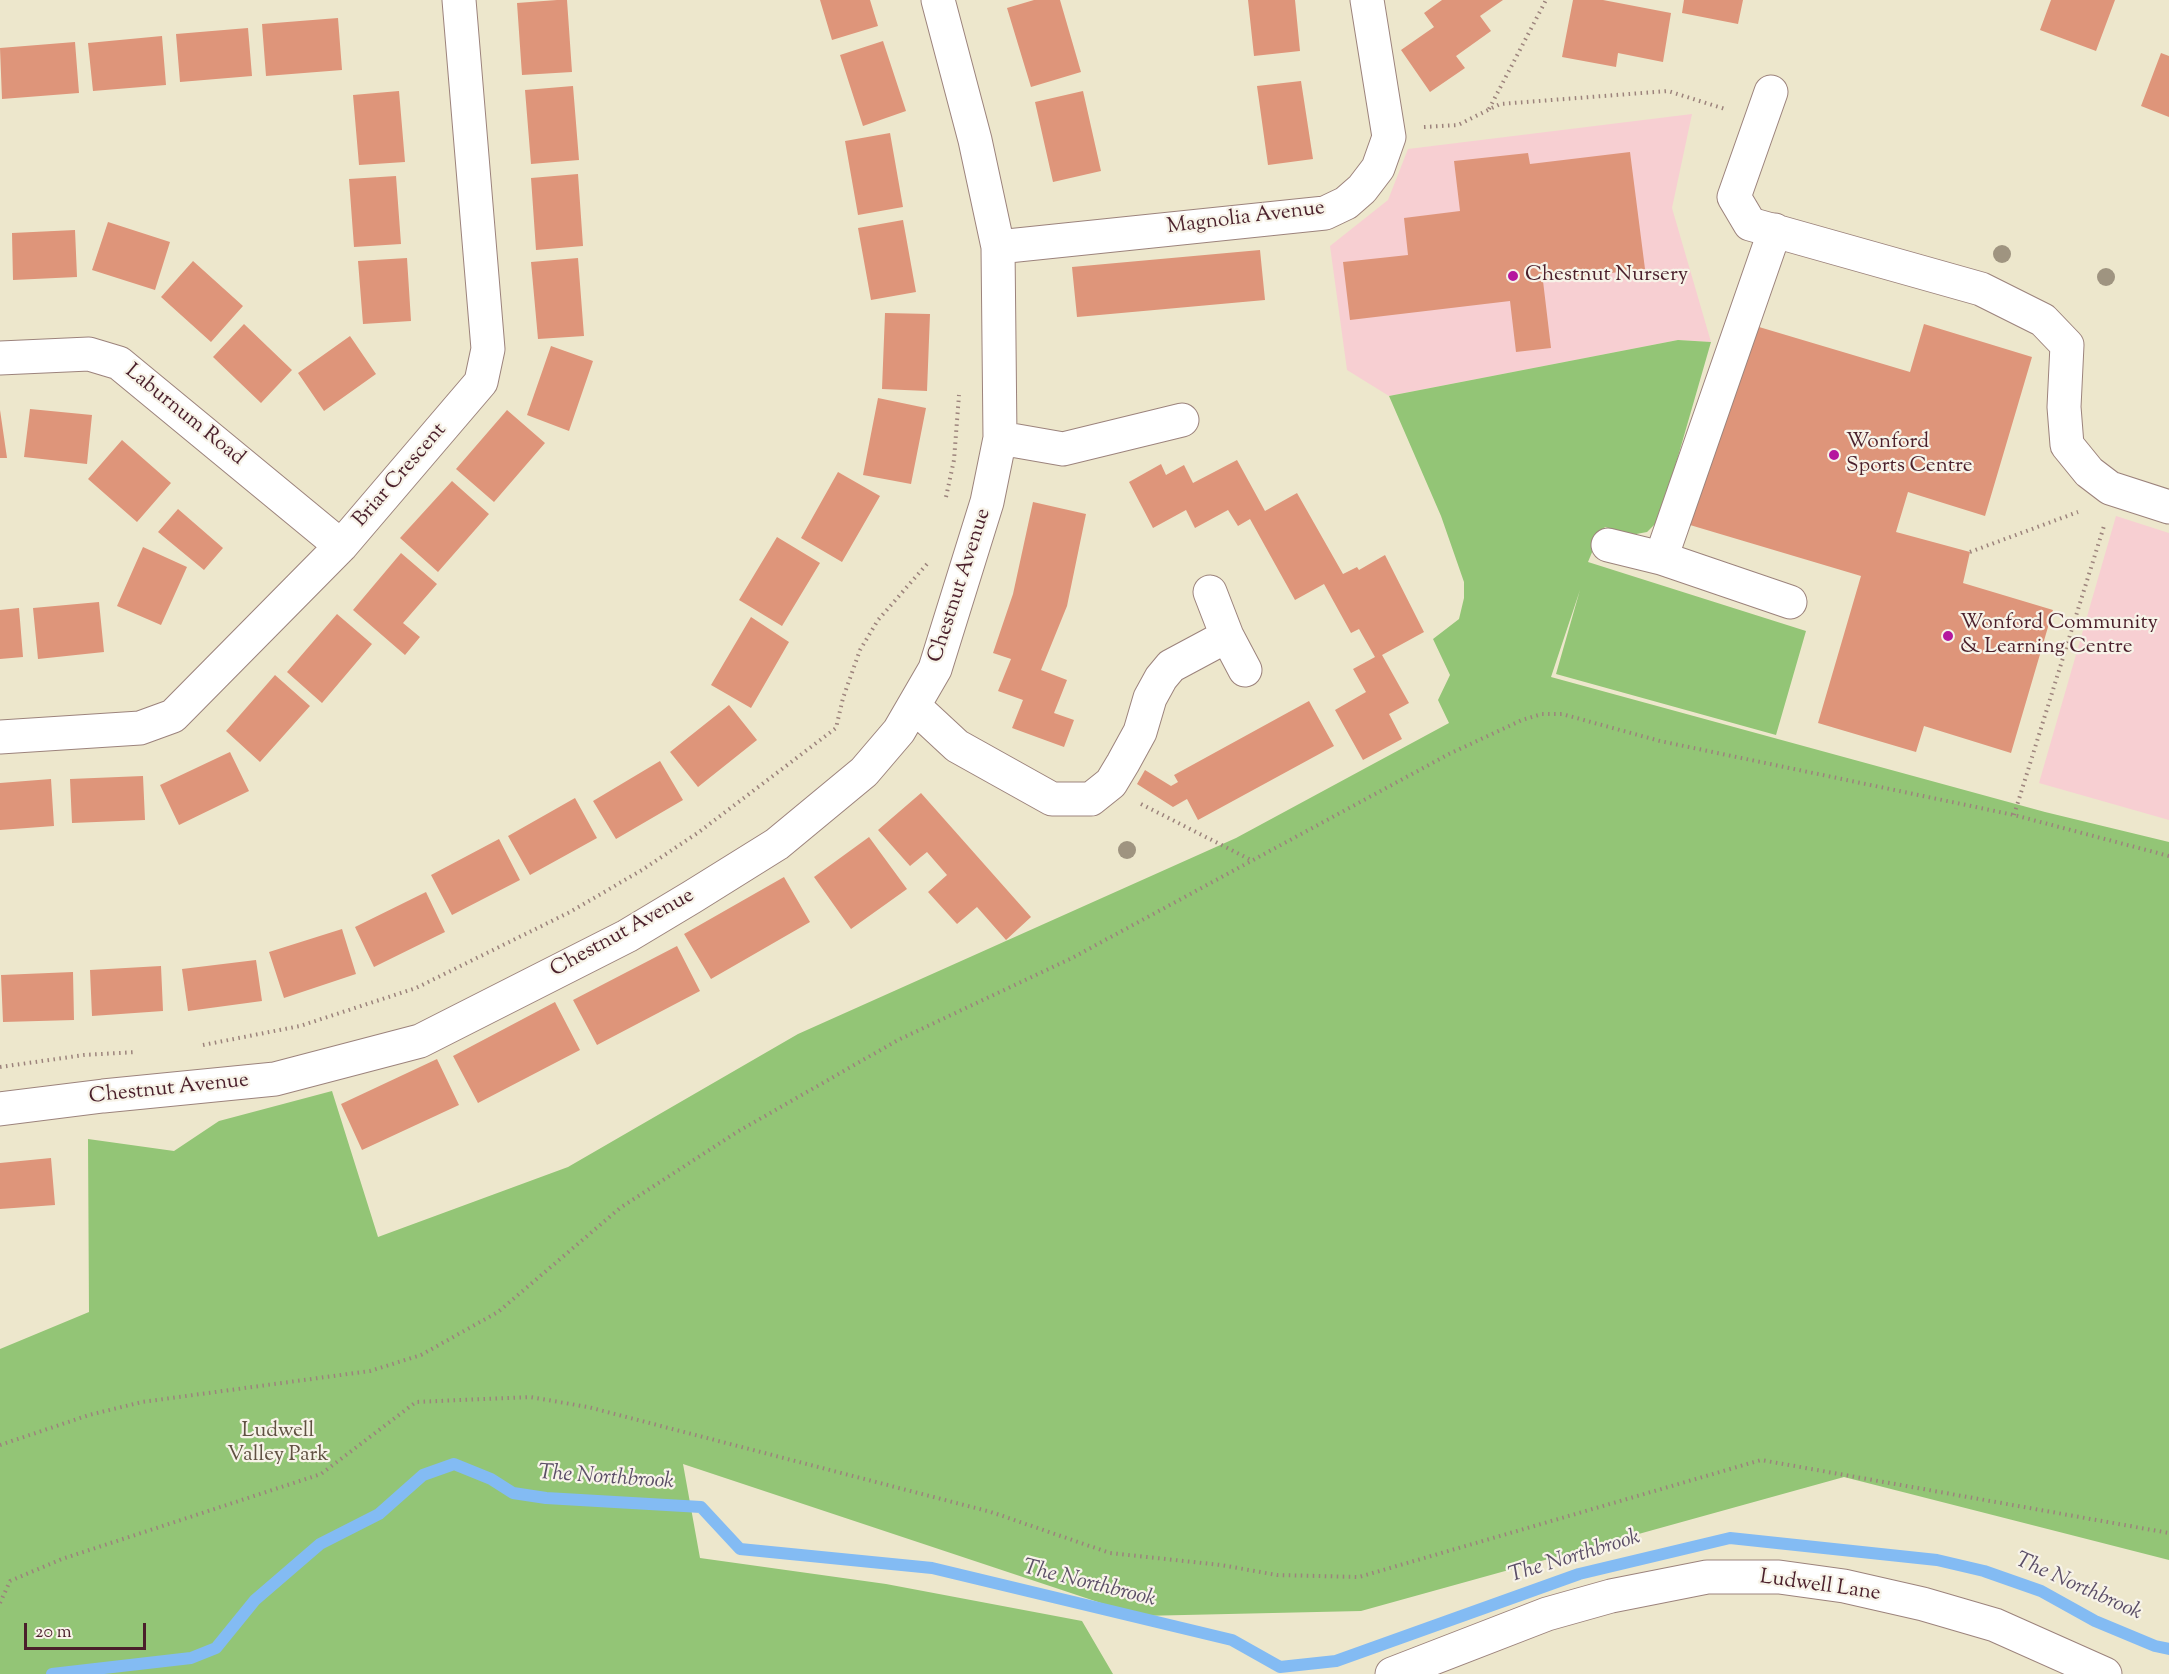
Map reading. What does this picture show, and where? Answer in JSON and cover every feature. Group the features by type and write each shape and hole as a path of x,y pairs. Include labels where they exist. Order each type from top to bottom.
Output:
{"street":[{"name":"Briar Crescent","path":"0,737 140,728 173,716 341,546 481,382 488,349 459,0"},
{"name":"Chestnut Avenue","path":"0,1109 275,1079 420,1041 627,936 777,844 864,772 899,731 915,707 934,669 961,591 987,502 1000,438 998,247 975,141 938,0"},
{"name":"Magnolia Avenue","path":"998,247 1325,213 1346,202 1362,189 1378,168 1389,137 1367,0"},
{"path":"1766,106 1734,197 1750,224 1981,290 2043,320 2067,345 2064,407 2067,445 2089,472 2112,489 2169,507"},
{"path":"1661,558 1775,230"},
{"name":"Laburnum Road","path":"0,358 89,354 119,363 341,546"},
{"path":"1000,438 1064,449 1182,420"},
{"path":"1608,545 1661,558 1790,602"},
{"path":"1210,592 1227,636 1245,670"},
{"path":"915,707 957,746 1052,799 1091,799 1111,783 1123,764 1140,732 1150,698 1171,666 1227,636"},
{"name":"Ludwell Lane","path":"1392,1674 1547,1614 1611,1596 1707,1577 1779,1577 1844,1586 1923,1604 1995,1625 2105,1674"}],"path":[{"path":"1488,110 1546,0"},
{"path":"1389,137 1408,128 1458,125 1500,104 1668,91 1766,106"},
{"path":"944,506 954,460 959,389"},
{"path":"1970,552 2088,508 2112,489"},
{"path":"2014,815 2112,489"},
{"path":"200,1046 300,1026 416,988 570,912 642,870 699,832 837,728 843,698 860,650 878,620 932,558"},
{"path":"0,1445 89,1415 142,1402 370,1371 421,1355 498,1312 620,1208 737,1132 898,1040 1072,958 1449,754 1522,720 1542,714 1562,714 1660,741 2014,815 2169,856"},
{"path":"1091,799 1124,795 1252,861"},
{"path":"0,1066 84,1055 142,1051"},
{"path":"0,1603 10,1581 62,1559 321,1474 416,1402 530,1397 599,1410 991,1512 1110,1552 1221,1565 1277,1575 1359,1577 1761,1460 2169,1533"}],"shaded area":[{"name":"Chestnut Nursery","path":"1692,114 1672,208 1711,342 1678,340 1389,396 1347,370 1330,246 1388,200 1408,149"},
{"path":"2116,516 2169,533 2169,820 2039,783"}],"green space":[{"name":"Ludwell Valley Park","path":"1678,340 1711,342 1660,519 1647,532 1631,535 1605,527 1600,533 1588,562 1806,631 1776,735 1556,674 1580,590 1551,677 2045,812 2169,842 2169,1560 1844,1477 1361,1611 1140,1616 683,1464 700,1558 886,1584 1082,1621 1113,1674 0,1674 0,1349 89,1312 88,1139 174,1151 219,1121 332,1091 378,1237 568,1167 798,1034 1236,838 1449,723 1438,700 1450,675 1433,639 1459,619 1464,598 1464,582 1441,516 1389,396"}],"building":[{"path":"567,0 572,72 522,75 517,3"},
{"path":"820,0 870,0 878,26 832,40"},
{"path":"1034,0 1060,0 1081,72 1031,87 1007,8"},
{"path":"1248,0 1295,0 1300,51 1254,56"},
{"path":"1442,0 1503,0 1480,16 1491,31 1456,56 1465,68 1430,92 1401,50 1434,27 1424,13"},
{"path":"1573,0 1603,0 1671,13 1663,62 1618,53 1616,67 1562,57"},
{"path":"1684,0 1743,0 1738,24 1682,13"},
{"path":"2051,0 2115,0 2096,51 2040,30"},
{"path":"338,18 342,70 266,76 262,24"},
{"path":"248,28 252,76 180,82 176,34"},
{"path":"162,36 166,85 93,91 88,43"},
{"path":"883,41 906,111 863,126 840,55"},
{"path":"75,42 79,93 2,99 0,48"},
{"path":"2161,53 2169,56 2169,117 2141,106"},
{"path":"1301,81 1313,159 1268,165 1257,86"},
{"path":"573,86 579,160 531,164 525,90"},
{"path":"399,91 405,162 359,165 353,95"},
{"path":"1083,91 1101,171 1053,182 1035,102"},
{"path":"890,133 903,207 858,215 845,141"},
{"path":"1630,152 1645,269 1543,281 1551,348 1516,352 1510,301 1350,320 1343,262 1408,255 1404,218 1460,211 1454,161 1528,153 1530,164"},
{"path":"578,174 583,246 536,250 531,178"},
{"path":"396,176 401,244 354,247 349,179"},
{"path":"903,220 916,292 871,300 858,228"},
{"path":"108,222 170,242 155,290 92,270"},
{"path":"75,230 77,277 13,280 12,233"},
{"path":"1260,250 1265,300 1077,317 1072,267"},
{"path":"407,258 411,321 363,324 358,261"},
{"path":"578,258 584,336 538,339 531,262"},
{"path":"193,261 243,306 211,342 161,297"},
{"path":"885,313 930,314 927,391 882,389"},
{"path":"244,324 292,370 261,403 213,357"},
{"path":"1749,324 1910,372 1924,324 2032,357 1985,516 1908,492 1896,532 1970,552 1963,583 2053,610 2011,753 1924,726 1916,752 1818,723 1861,576 1690,525"},
{"path":"350,336 376,374 324,411 298,373"},
{"path":"551,346 593,361 569,431 527,415"},
{"path":"878,398 926,408 911,484 863,475"},
{"path":"30,409 92,415 87,464 24,457"},
{"path":"0,410 7,458 0,458"},
{"path":"507,410 545,443 494,502 456,469"},
{"path":"122,440 171,483 137,522 88,479"},
{"path":"1237,460 1265,511 1297,493 1343,574 1357,567 1359,570 1385,555 1424,632 1382,655 1409,703 1389,714 1402,739 1363,760 1335,710 1366,692 1353,669 1375,657 1359,629 1351,633 1324,584 1295,600 1250,519 1238,526 1228,510 1195,528 1186,510 1153,528 1129,482 1161,464 1166,475 1184,465 1193,483"},
{"path":"838,472 880,496 842,562 801,538"},
{"path":"452,481 489,514 438,572 400,538"},
{"path":"1033,502 1086,514 1067,606 1041,670 1067,680 1054,713 1074,720 1064,747 1012,728 1023,700 998,691 1011,659 993,653 1013,594"},
{"path":"178,509 223,548 204,570 158,532"},
{"path":"777,537 820,563 782,626 739,600"},
{"path":"143,547 187,567 161,625 117,606"},
{"path":"401,553 437,584 403,623 420,637 405,655 353,610"},
{"path":"99,602 104,652 38,659 33,608"},
{"path":"19,608 23,657 0,659 0,610"},
{"path":"337,614 372,644 322,703 287,672"},
{"path":"751,617 789,642 751,708 711,685"},
{"path":"275,675 310,706 260,762 226,731"},
{"path":"1309,701 1334,746 1198,820 1187,799 1173,807 1137,784 1145,770 1171,786 1178,782 1174,775"},
{"path":"729,705 757,740 698,787 670,752"},
{"path":"230,752 249,791 179,825 160,785"},
{"path":"660,761 683,800 616,839 593,801"},
{"path":"143,776 145,820 72,823 70,779"},
{"path":"51,779 54,826 0,830 0,783"},
{"path":"921,793 1031,917 1006,940 977,907 957,924 928,892 947,875 927,852 910,866 878,830"},
{"path":"575,798 597,838 530,875 508,836"},
{"path":"869,837 907,889 851,929 814,877"},
{"path":"499,839 520,880 452,915 431,875"},
{"path":"784,877 810,922 711,979 684,934"},
{"path":"426,892 445,932 374,967 355,927"},
{"path":"342,929 356,974 284,998 269,952"},
{"path":"677,946 700,991 597,1045 573,1000"},
{"path":"256,960 262,1001 188,1011 182,969"},
{"path":"161,966 163,1011 92,1016 90,970"},
{"path":"73,972 74,1020 3,1022 1,975"},
{"path":"555,1002 580,1050 478,1103 453,1056"},
{"path":"437,1059 459,1105 362,1150 341,1104"},
{"path":"51,1158 55,1205 0,1209 0,1163"}],"waterway":[{"name":"The Northbrook","path":"52,1674 191,1658 216,1648 255,1600 320,1544 379,1514 423,1475 454,1464 491,1479 513,1493 546,1498 701,1507 740,1549 932,1568 1232,1640 1280,1667 1336,1661 1579,1574 1730,1538 1937,1560 1984,1571 2041,1591 2095,1621 2155,1646 2169,1649"}],"place":[{"name":"Chestnut Nursery","path":"1513,276"},
{"name":"Wonford Sports Centre","path":"1834,455"},
{"name":"Wonford Community & Learning Centre","path":"1948,636"}]}
